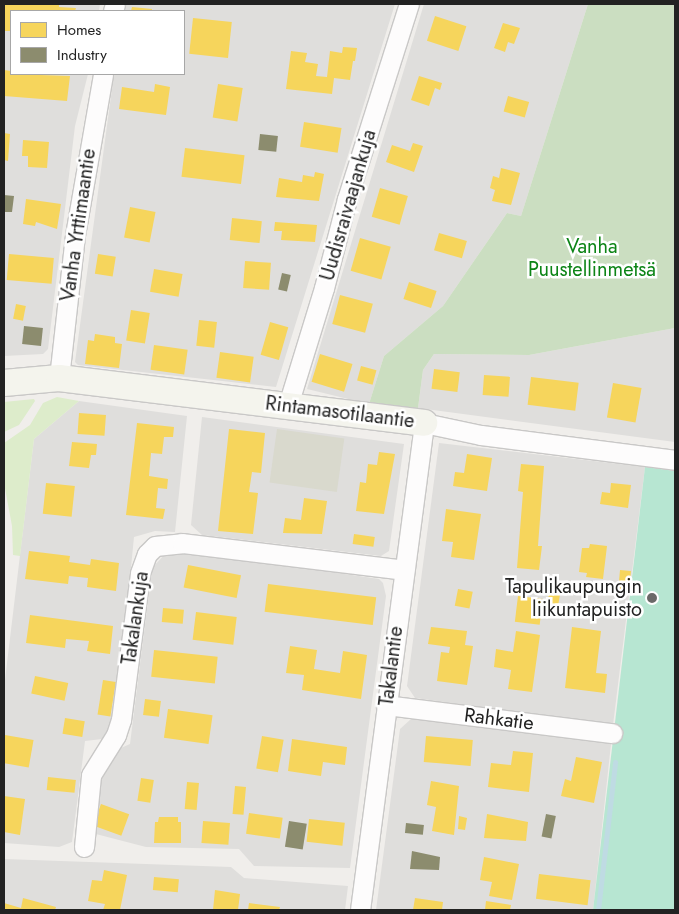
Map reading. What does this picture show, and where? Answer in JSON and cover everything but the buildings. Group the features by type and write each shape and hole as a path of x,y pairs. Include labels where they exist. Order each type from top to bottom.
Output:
{"street":[{"name":"Uudisraivaajankuja","path":"288,405 350,191 409,4"},
{"name":"Vanha Yrttimaantie","path":"58,378 75,236 103,75"},
{"name":"Rintamasotilaantie","path":"4,383 58,378 424,423 481,435 675,460"},
{"name":"Takalantie","path":"360,910 424,423"},
{"name":"Takalankuja","path":"84,846 91,775 116,735 121,720 140,573 147,554 155,546 182,543 404,570"},
{"name":"Rahkatie","path":"386,705 612,733"}],"shaded area":[{"path":"4,4 100,4 99,10 10,10 10,75 88,75 75,126 48,349 43,354 4,356"},
{"path":"123,4 395,4 276,387 78,365 75,362 114,75 185,75 185,10 122,10"},
{"path":"424,4 588,4 521,216 507,213 443,306 384,356 369,404 307,389"},
{"path":"675,328 675,442 418,408 423,370 434,354 529,355"},
{"path":"79,401 187,416 175,532 155,531 134,537 120,678 111,728 102,739 85,741 72,842 59,847 4,843 4,688 34,439"},
{"path":"202,417 404,444 389,551 381,556 202,535 191,525"},
{"path":"277,429 344,438 337,492 269,482"},
{"path":"439,443 645,467 613,725 415,698 407,686"},
{"path":"182,550 379,579 383,583 386,596 350,868 254,866 239,849 146,847 92,833 97,784 104,767 121,748 130,744 152,568 167,552"},
{"path":"411,719 611,744 593,910 376,910 400,729"},
{"path":"4,859 231,867 244,878 348,886 345,910 4,910"}],"green space":[{"name":"Vanha Puustellinmetsä","path":"588,4 675,4 675,328 529,355 434,354 423,370 418,408 369,404 384,356 443,306 507,213 521,216"},
{"path":"57,397 79,401 34,439 20,556 13,555 12,526 4,483 4,443 30,425 43,403"},
{"path":"34,399 35,401 19,425 4,432 4,402"},
{"name":"Tapulikaupungin liikuntapuisto","path":"645,467 675,471 675,910 593,910"}],"waterway":[{"path":"598,910 615,762"}],"place":[{"name":"Tapulikaupungin liikuntapuisto","path":"652,598"}]}
